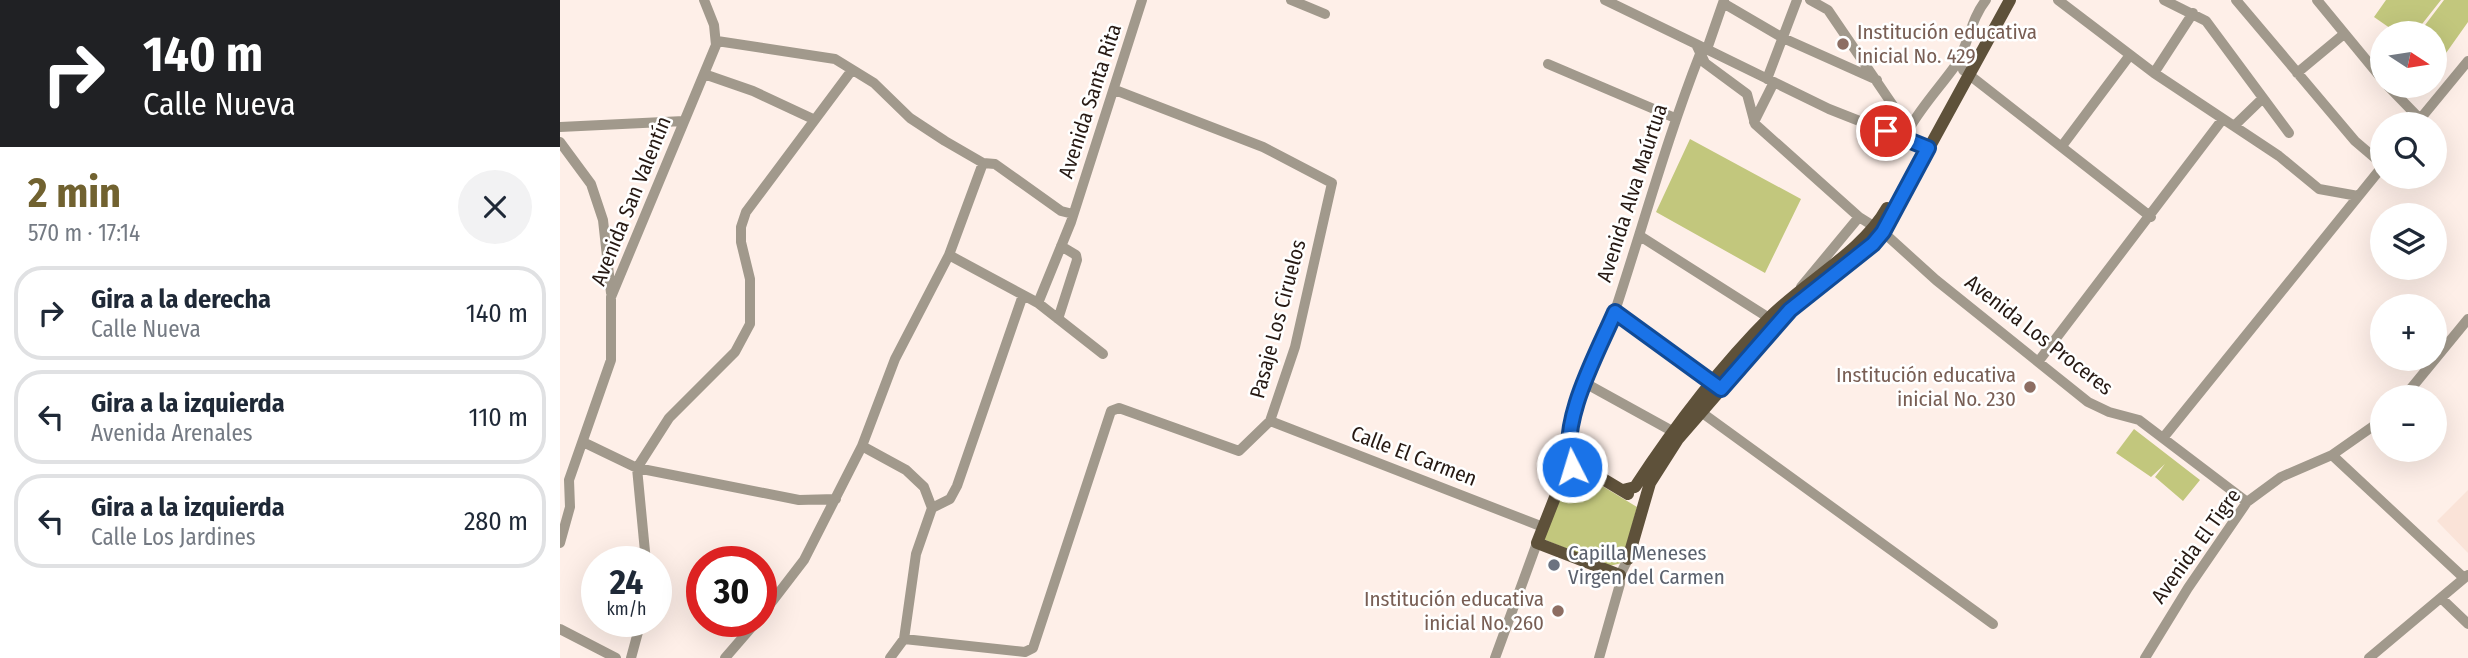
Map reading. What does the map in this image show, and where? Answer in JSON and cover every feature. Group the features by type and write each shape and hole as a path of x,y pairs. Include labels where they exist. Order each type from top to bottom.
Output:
{"main road":[{"path":"1623,490 1635,487 1672,431 1790,310 1861,255 1879,229 1925,147 2001,0"},
{"path":"1966,72 2010,0"},
{"path":"1628,559 1650,483 1678,439 1701,412 1717,384 1769,318 1800,289 1879,229"},
{"path":"1620,575 1537,543 1563,477 1572,467 1583,467 1643,504"}],"street":[{"path":"704,0 717,41 785,53 821,55 852,70 874,83 910,118 983,163 995,164 1061,211 1073,214"},
{"name":"Avenida Santa Rita","path":"1038,303 1073,214 1142,0"},
{"path":"1605,0 1829,109 1907,133 1925,147"},
{"path":"1754,122 1771,81 1797,0"},
{"path":"1811,0 1828,10 1877,80 1907,133"},
{"path":"2058,0 2154,73 2234,126 2319,189 2358,196"},
{"path":"2236,0 2355,141 2370,155"},
{"path":"2317,0 2370,65"},
{"path":"1295,1 1325,15"},
{"path":"1724,1 1783,38 1877,80"},
{"name":"Avenida Alva Maúrtua","path":"1572,467 1568,440 1584,383 1615,312 1675,118 1701,49 1724,1"},
{"path":"1907,133 1929,95 1956,64 1984,1"},
{"path":"2172,2 2206,21 2289,133"},
{"path":"2154,73 2193,13"},
{"path":"2297,73 2344,34"},
{"name":"Avenida San Valentín","path":"560,543 570,507 569,480 611,360 611,296 717,41"},
{"path":"1701,49 1705,63 1747,94 1754,122"},
{"path":"2062,146 2130,55"},
{"path":"2426,112 2468,61"},
{"path":"1548,64 1675,118"},
{"path":"644,546 637,468 669,418 744,339 751,307 750,279 741,242 741,226 746,212 852,70"},
{"path":"1966,72 2151,217"},
{"path":"704,74 753,91 813,119"},
{"name":"Pasaje Los Ciruelos","path":"904,639 1025,652 1033,648 1111,411 1119,408 1239,451 1270,421 1295,347 1332,185 1328,179 1263,147 1115,90"},
{"path":"2234,126 2263,98"},
{"path":"2398,98 2410,112"},
{"path":"2038,362 2151,217 2222,120"},
{"path":"560,127 684,121"},
{"name":"Avenida Los Proceres","path":"1754,122 1859,218 1879,229 1936,280 2088,402 2109,412 2139,420 2247,502"},
{"path":"560,142 591,184 603,220 611,296"},
{"path":"777,595 804,560 862,446 895,359 949,255 983,163"},
{"path":"2163,438 2370,181"},
{"path":"1800,289 1859,218"},
{"path":"1640,236 1769,318"},
{"path":"1058,319 1077,260 1076,255 1061,246"},
{"path":"949,255 1038,303 1103,354"},
{"path":"932,508 950,499 957,486 1023,295"},
{"path":"1615,312 1717,384"},
{"path":"2414,385 2468,319"},
{"path":"1584,383 1672,431"},
{"path":"1701,412 1993,624"},
{"name":"Calle El Carmen","path":"1270,421 1543,527"},
{"name":"Avenida El Tigre","path":"2145,658 2188,587 2247,502 2281,477 2332,455 2370,428"},
{"path":"583,442 637,468 799,500 836,499"},
{"path":"862,446 906,470 924,487 932,508 916,554 904,639 890,658"},
{"path":"2332,455 2466,576 2442,600 2370,658"},
{"path":"1495,658 1537,543"},
{"path":"1600,658 1620,584 1620,575 1628,559"},
{"path":"2442,600 2468,624"},
{"path":"560,629 616,658"},
{"path":"631,658 637,637"},
{"path":"725,658 743,637"}],"shaded area":[{"path":"2468,490 2468,553 2437,521"}],"green space":[{"path":"2386,0 2441,0 2424,21 2380,21 2374,17"},
{"path":"2444,0 2468,0 2468,22 2447,52 2447,21 2428,21"},
{"path":"1690,139 1801,199 1765,273 1656,212"},
{"path":"2134,429 2200,480 2183,501 2155,477 2165,464 2151,477 2116,453"},
{"path":"1579,472 1637,507 1622,563 1609,566 1543,539 1568,479"}],"place":[{"name":"Institución educativa inicial No. 429","path":"1843,44"},
{"name":"Institución educativa inicial No. 230","path":"2030,387"},
{"name":"Capilla Meneses Virgen del Carmen","path":"1554,565"},
{"name":"Institución educativa inicial No. 260","path":"1558,611"}],"route":[{"path":"1572,467 1567,444 1569,433 1584,383 1615,312 1721,389 1790,310 1861,255 1883,232 1928,148 1886,131"}]}
